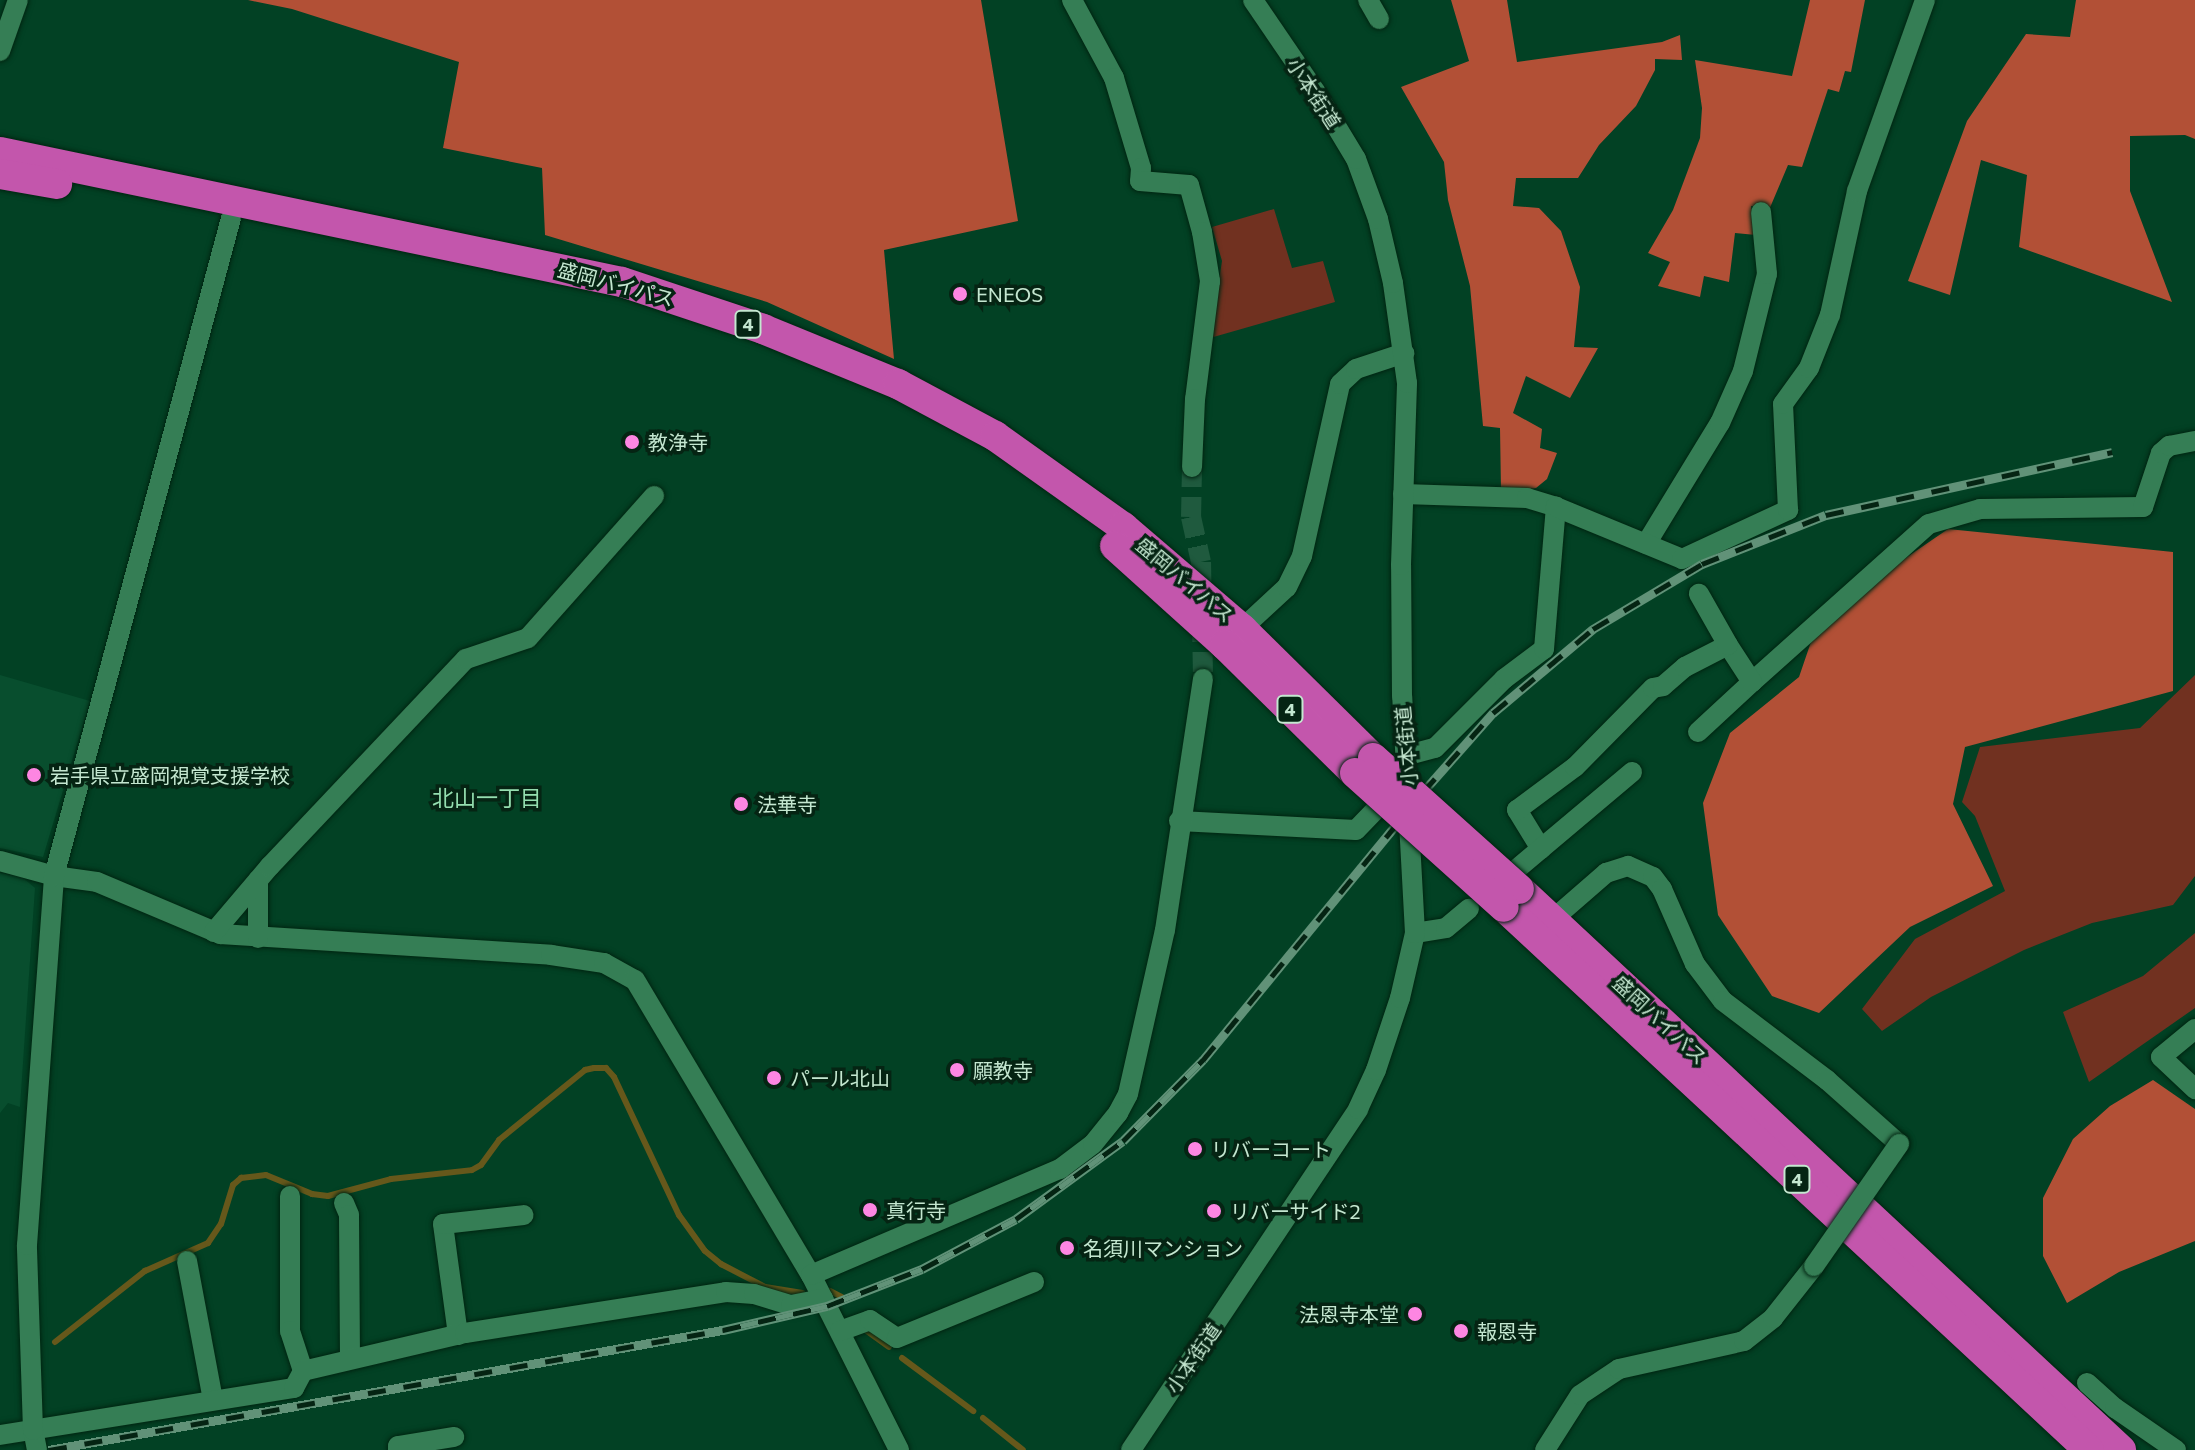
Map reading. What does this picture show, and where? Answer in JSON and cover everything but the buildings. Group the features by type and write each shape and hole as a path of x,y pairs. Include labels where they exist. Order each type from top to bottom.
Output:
{"highway":[{"name":"盛岡バイパス","path":"0,152 622,282 776,334 898,384 995,436 1123,527 1364,765 1552,920 2101,1413 2121,1450"},
{"name":"盛岡バイパス","path":"0,174 231,218 619,301 736,336 839,376 937,424 1037,486 1233,637"},
{"name":"盛岡バイパス","path":"1514,888 2089,1450"}],"street":[{"path":"0,51 18,0"},
{"path":"1072,0 1114,78 1141,168 1140,181 1189,185 1199,220 1210,281 1195,399 1192,467"},
{"name":"小本街道","path":"1131,1450 1358,1109 1376,1070 1400,998 1415,933 1408,755 1402,696 1407,383 1393,283 1378,219 1356,159 1315,91 1253,0"},
{"path":"1368,0 1379,19"},
{"path":"1403,494 1527,498 1682,559 1788,510 1783,404 1809,368 1830,315 1857,191 1925,0"},
{"path":"1646,544 1720,423 1743,371 1767,274 1761,212"},
{"path":"35,1440 27,1245 54,876 231,218"},
{"path":"1233,637 1287,587 1302,556 1340,384 1356,369 1404,353"},
{"path":"1698,732 1929,524 1980,509 2143,507 2161,453 2169,446 2195,441"},
{"path":"214,932 258,880 466,659 528,638 654,496"},
{"path":"1179,821 1356,830 1379,806 1393,770 1408,755 1435,748 1504,679 1544,649 1556,507"},
{"path":"1699,594 1752,682"},
{"path":"1541,849 1517,810 1575,767 1653,688 1663,686 1685,667 1728,645"},
{"path":"811,1275 1060,1169 1107,1131 1128,1094 1170,903 1179,821 1203,679"},
{"path":"1514,888 1541,849 1632,772"},
{"path":"0,861 54,876 97,882 214,932 258,938 551,955 604,963 635,980 811,1275 899,1450"},
{"path":"1545,1450 1580,1395 1619,1369 1744,1341 1773,1318 1814,1266 1899,1144 1827,1080 1723,1001 1695,964 1662,889 1653,877 1628,866 1606,873 1552,920"},
{"path":"258,880 258,938"},
{"path":"1415,933 1446,928 1469,909"},
{"path":"2195,1029 2161,1057 2195,1089"},
{"path":"0,1435 35,1440 213,1400 294,1388 303,1371 290,1331 290,1196"},
{"path":"344,1203 349,1215 350,1359"},
{"path":"458,1335 443,1224 524,1215"},
{"path":"187,1261 213,1400"},
{"path":"840,1331 870,1320 897,1338 1034,1282"},
{"path":"303,1371 458,1335 726,1292 754,1294 791,1305 823,1299"},
{"path":"2087,1383 2101,1413 2176,1450"},
{"path":"398,1450 398,1446 454,1437"}],"shaded area":[{"path":"248,0 981,0 1018,221 884,250 894,359 767,302 545,235 542,168 443,148 459,62 292,9"},
{"path":"1451,0 1507,0 1517,62 1662,42 1680,35 1682,60 1655,59 1655,70 1636,106 1599,145 1578,178 1516,178 1513,206 1539,208 1561,231 1580,287 1574,347 1598,348 1570,398 1526,376 1513,413 1542,429 1540,448 1557,453 1547,479 1536,488 1524,490 1501,491 1500,428 1483,426 1470,286 1448,200 1444,162 1401,87 1469,61"},
{"path":"1810,0 1865,0 1851,72 1845,71 1839,92 1828,89 1802,167 1788,165 1769,210 1751,206 1756,235 1735,233 1729,282 1704,276 1700,297 1658,286 1670,262 1648,253 1673,210 1700,138 1702,108 1695,60 1792,76"},
{"path":"2076,0 2195,0 2195,139 2185,135 2130,136 2130,191 2172,302 2019,247 2027,175 1981,160 1950,295 1908,281 1967,121 2026,34 2070,37"},
{"path":"1274,209 1292,268 1323,261 1335,302 1210,338 1222,261 1212,227"},
{"path":"1948,529 2173,552 2173,691 1965,747 1953,804 1993,886 1910,927 1819,1013 1772,996 1718,915 1703,803 1730,733 1799,677 1813,636 1894,566"},
{"name":"岩手県立盛岡視覚支援学校","path":"0,675 90,701 43,857 0,848"},
{"path":"2195,675 2195,876 2173,905 2092,923 2024,950 1931,997 1882,1031 1862,1009 1915,939 2005,891 1975,816 1962,802 1980,747 2140,728"},
{"path":"0,873 22,877 35,888 20,1107 8,1103 0,1113"},
{"path":"2195,933 2195,1008 2089,1082 2063,1012 2143,976"},
{"path":"2153,1080 2195,1109 2195,1241 2119,1272 2067,1303 2043,1256 2043,1198 2073,1139 2110,1106"}],"waterway":[{"path":"55,1342 145,1271 208,1243 221,1224 233,1185 241,1178 266,1175 312,1194 328,1196 391,1179 472,1170 481,1165 499,1140 585,1070 594,1068 606,1068 614,1077 679,1215 705,1251 721,1264 765,1287 803,1293"},
{"path":"830,1291 842,1297"},
{"path":"867,1331 889,1347"},
{"path":"902,1358 973,1411"},
{"path":"983,1418 1023,1450"}],"tunnel":[{"path":"1192,467 1191,517 1201,562 1203,679"}],"railway":[{"path":"49,1450 723,1330 827,1306 922,1269 1016,1219 1123,1141 1203,1060 1423,792 1493,713 1593,629 1702,564 1826,515 2112,452"}],"place":[{"name":"ENEOS","path":"960,294"},
{"name":"教浄寺","path":"632,442"},
{"name":"岩手県立盛岡視覚支援学校","path":"34,775"},
{"name":"法華寺","path":"741,804"},
{"name":"願教寺","path":"957,1070"},
{"name":"パール北山","path":"774,1078"},
{"name":"リバーコート","path":"1195,1149"},
{"name":"真行寺","path":"870,1210"},
{"name":"リバーサイド2","path":"1214,1211"},
{"name":"名須川マンション","path":"1067,1248"},
{"name":"法恩寺本堂","path":"1415,1314"},
{"name":"報恩寺","path":"1461,1331"}],"district":[{"name":"北山一丁目","path":"487,798"}]}
